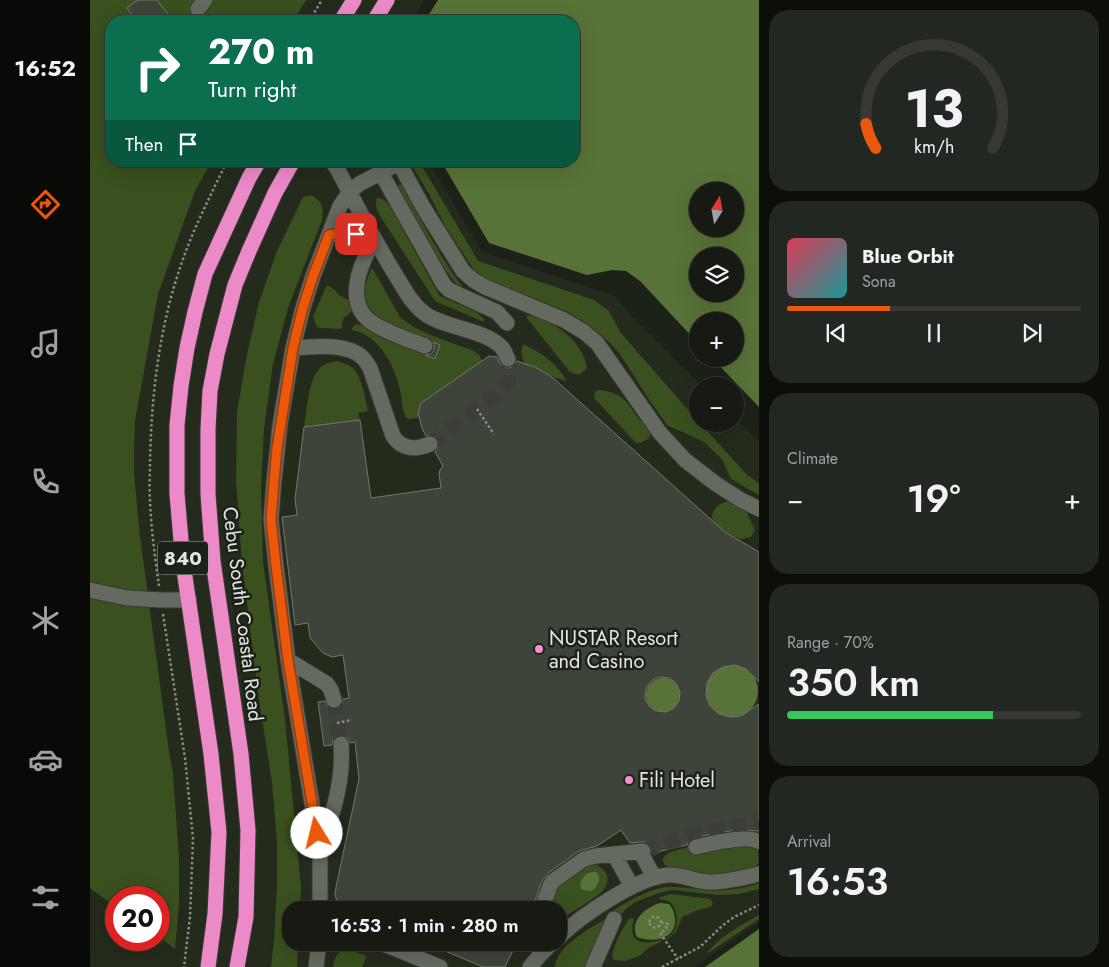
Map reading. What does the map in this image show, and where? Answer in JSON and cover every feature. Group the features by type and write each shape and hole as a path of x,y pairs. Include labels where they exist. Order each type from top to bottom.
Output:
{"highway":[{"path":"345,15 354,0"},
{"path":"378,15 387,0"},
{"name":"840","path":"208,967 215,914 219,832 211,754 183,563 177,494 176,425 181,386 195,312 205,274 255,167"},
{"name":"Cebu South Coastal Road","path":"237,967 246,917 248,830 241,754 213,560 208,494 210,391 217,354 236,285 275,193 290,167"}],"street":[{"path":"336,167 374,241 411,300 424,313 439,321 495,342 508,359"},
{"path":"320,901 320,852 288,660 271,519 277,448 293,348 302,311 313,276 340,206 349,193 359,184 390,167"},
{"path":"401,167 463,271 486,288 564,320 584,332 597,344 660,433 685,460 716,484 759,509"},
{"path":"380,173 439,276 449,290 497,312 508,323"},
{"path":"329,235 346,232 374,241"},
{"path":"374,241 357,279 357,302 361,311 379,326 425,346"},
{"path":"293,348 340,347 356,352 370,368 393,436 397,442 411,447 422,447 430,444"},
{"path":"90,590 127,598 189,600"},
{"path":"288,660 327,684 334,700"},
{"path":"320,852 335,808 342,766 341,744"},
{"path":"696,847 750,838 756,839 759,842"},
{"path":"544,901 553,881 584,859 641,851 654,877"},
{"path":"614,854 632,887"},
{"path":"567,930 620,893 654,877 669,875 709,882 738,879 759,874"},
{"path":"593,967 614,918"},
{"path":"316,967 318,951"},
{"path":"401,951 440,967"},
{"path":"530,967 541,955"}],"path":[{"path":"313,15 322,0"},
{"path":"477,409 494,434"},
{"path":"337,723 352,720"},
{"path":"662,967 700,947 734,917 759,905"},
{"path":"661,922 658,928 651,927 649,924 649,921 654,916 661,922 668,924 665,930 660,933 678,959"}],"shaded area":[{"path":"90,0 424,0 415,15 105,15 105,167 432,167 481,251 615,296 631,316 693,377 689,377 689,432 744,432 744,427 759,441 759,922 695,967 90,967"},
{"path":"90,0 306,0 297,15 105,15 105,167 209,167 195,191 158,294 135,421 134,473 140,536 173,773 179,859 179,903 175,949 170,945 170,886 105,886 105,899 90,888"},
{"path":"438,0 759,0 759,407 744,391 744,377 730,377 721,367 744,367 744,312 689,312 689,333 640,281 626,271 612,270 587,275 489,243 445,167 580,167 580,15 429,15"},
{"path":"413,167 423,167 478,261 594,300 609,311 620,332 689,411 689,432 708,432 747,475 759,483 759,495 731,479 722,459 704,442 668,426 620,354 609,342 590,326 568,312 478,275 445,226"},
{"path":"399,184 402,185 439,252 465,290 456,284 444,268 398,189"},
{"path":"310,195 320,202 323,211 322,220 288,308 273,364 264,429 261,488 263,562 285,719 301,887 300,901 282,901 282,951 298,951 297,967 271,967 277,887 277,841 272,782 259,700 242,563 236,481 237,412 247,354 259,302 277,251 303,197"},
{"path":"377,198 383,199 390,206 439,295 475,311 484,319 484,322 435,301 379,214 376,207"},
{"path":"371,269 373,269 400,317 426,333 474,351 480,356 482,362 421,403 418,418 408,419 404,413 395,373 385,354 371,339 362,333 352,330 352,328 356,324 366,326 378,336 435,359 440,345 384,323 368,307 364,300 364,294"},
{"path":"327,285 350,301 352,311 344,318 342,329 317,327 313,316"},
{"path":"527,315 547,321 573,340 580,349 587,368 579,375 570,372 527,318"},
{"path":"523,345 549,360 567,381 525,364 522,355"},
{"path":"337,361 353,368 356,372 363,388 368,411 358,413 360,420 304,427 310,388 315,374 323,366"},
{"path":"598,390 613,393 624,399 651,432 649,437 641,442 635,442 594,398 595,392"},
{"path":"728,501 741,505 747,513 755,530 751,537 743,539 735,537 713,520 712,514 715,509"},
{"path":"732,665 742,667 750,673 756,681 758,691 756,701 750,709 742,715 732,717 722,715 714,709 708,701 706,691 708,681 714,673 722,667"},
{"path":"663,678 670,679 675,683 679,688 679,702 675,707 670,711 663,712 656,711 651,707 647,702 646,695 647,688 651,683 656,679"},
{"path":"745,843 753,845 758,850 759,862 756,866 730,873 699,874 684,872 669,867 664,864 663,860 666,855 688,847 693,854"},
{"path":"592,863 606,873 608,880 607,885 601,892 567,915 567,901 551,901 558,886 566,877"},
{"path":"596,872 599,876 597,886 592,891 581,889 580,884 583,877"},
{"path":"759,883 759,889 739,894 718,895 673,890 635,902 619,917 610,913 644,894 666,887 719,891"},
{"path":"671,894 710,899 713,903 711,907 682,917 676,932 666,940 676,928 677,917 671,903 659,899"},
{"path":"660,903 669,904 673,911 675,925 672,931 663,938 650,940 637,937 635,926 640,915"},
{"path":"759,915 759,919 707,953 725,936"},
{"path":"630,918 634,919 632,933 637,940 642,942 662,941 650,947 639,956 625,961 614,960 612,956 617,941"},
{"path":"605,921 586,967 555,967 561,952 567,951 567,946 582,934"},
{"path":"759,929 759,967 705,967"},
{"path":"353,951 367,956 362,967 333,967 334,961 341,952"}],"building":[{"path":"137,0 157,0 168,15 132,15 127,8"},
{"path":"433,342 440,345 435,359 425,355 431,354 434,350"},
{"name":"NUSTAR Resort and Casino","path":"489,356 497,357 500,364 508,368 512,367 517,361 535,367 552,377 725,532 759,552 759,682 746,669 735,665 723,667 713,673 707,683 706,695 710,706 719,714 730,717 741,716 759,704 759,831 738,830 717,833 693,838 689,840 687,845 652,853 651,846 646,842 630,843 621,830 597,846 579,851 548,873 541,883 535,901 337,901 335,895 336,887 359,779 355,742 350,743 346,736 340,735 333,739 332,745 324,746 318,702 325,701 328,707 336,709 341,706 343,699 349,698 343,655 332,657 323,653 310,638 308,623 295,625 282,517 297,515 295,499 304,427 360,420 371,498 441,488 439,474 443,466 435,452 439,446 439,441 432,435 426,436 418,413 421,403","holes":["659,677 669,678 676,683 680,692 679,701 674,708 666,712 656,711 649,706 645,698 646,689 651,681"]},
{"path":"445,951 513,951 505,967 483,967"}],"tunnel":[{"path":"430,444 502,391 507,384 509,376 508,359"},
{"path":"334,700 341,744"},
{"path":"643,851 689,836 759,822"}],"place":[{"name":"NUSTAR Resort and Casino","path":"539,649"},
{"name":"Fili Hotel","path":"629,780"}],"route":[{"path":"317,833 288,660 271,519 280,425 293,348 302,311 329,235 346,232 356,234"}]}
